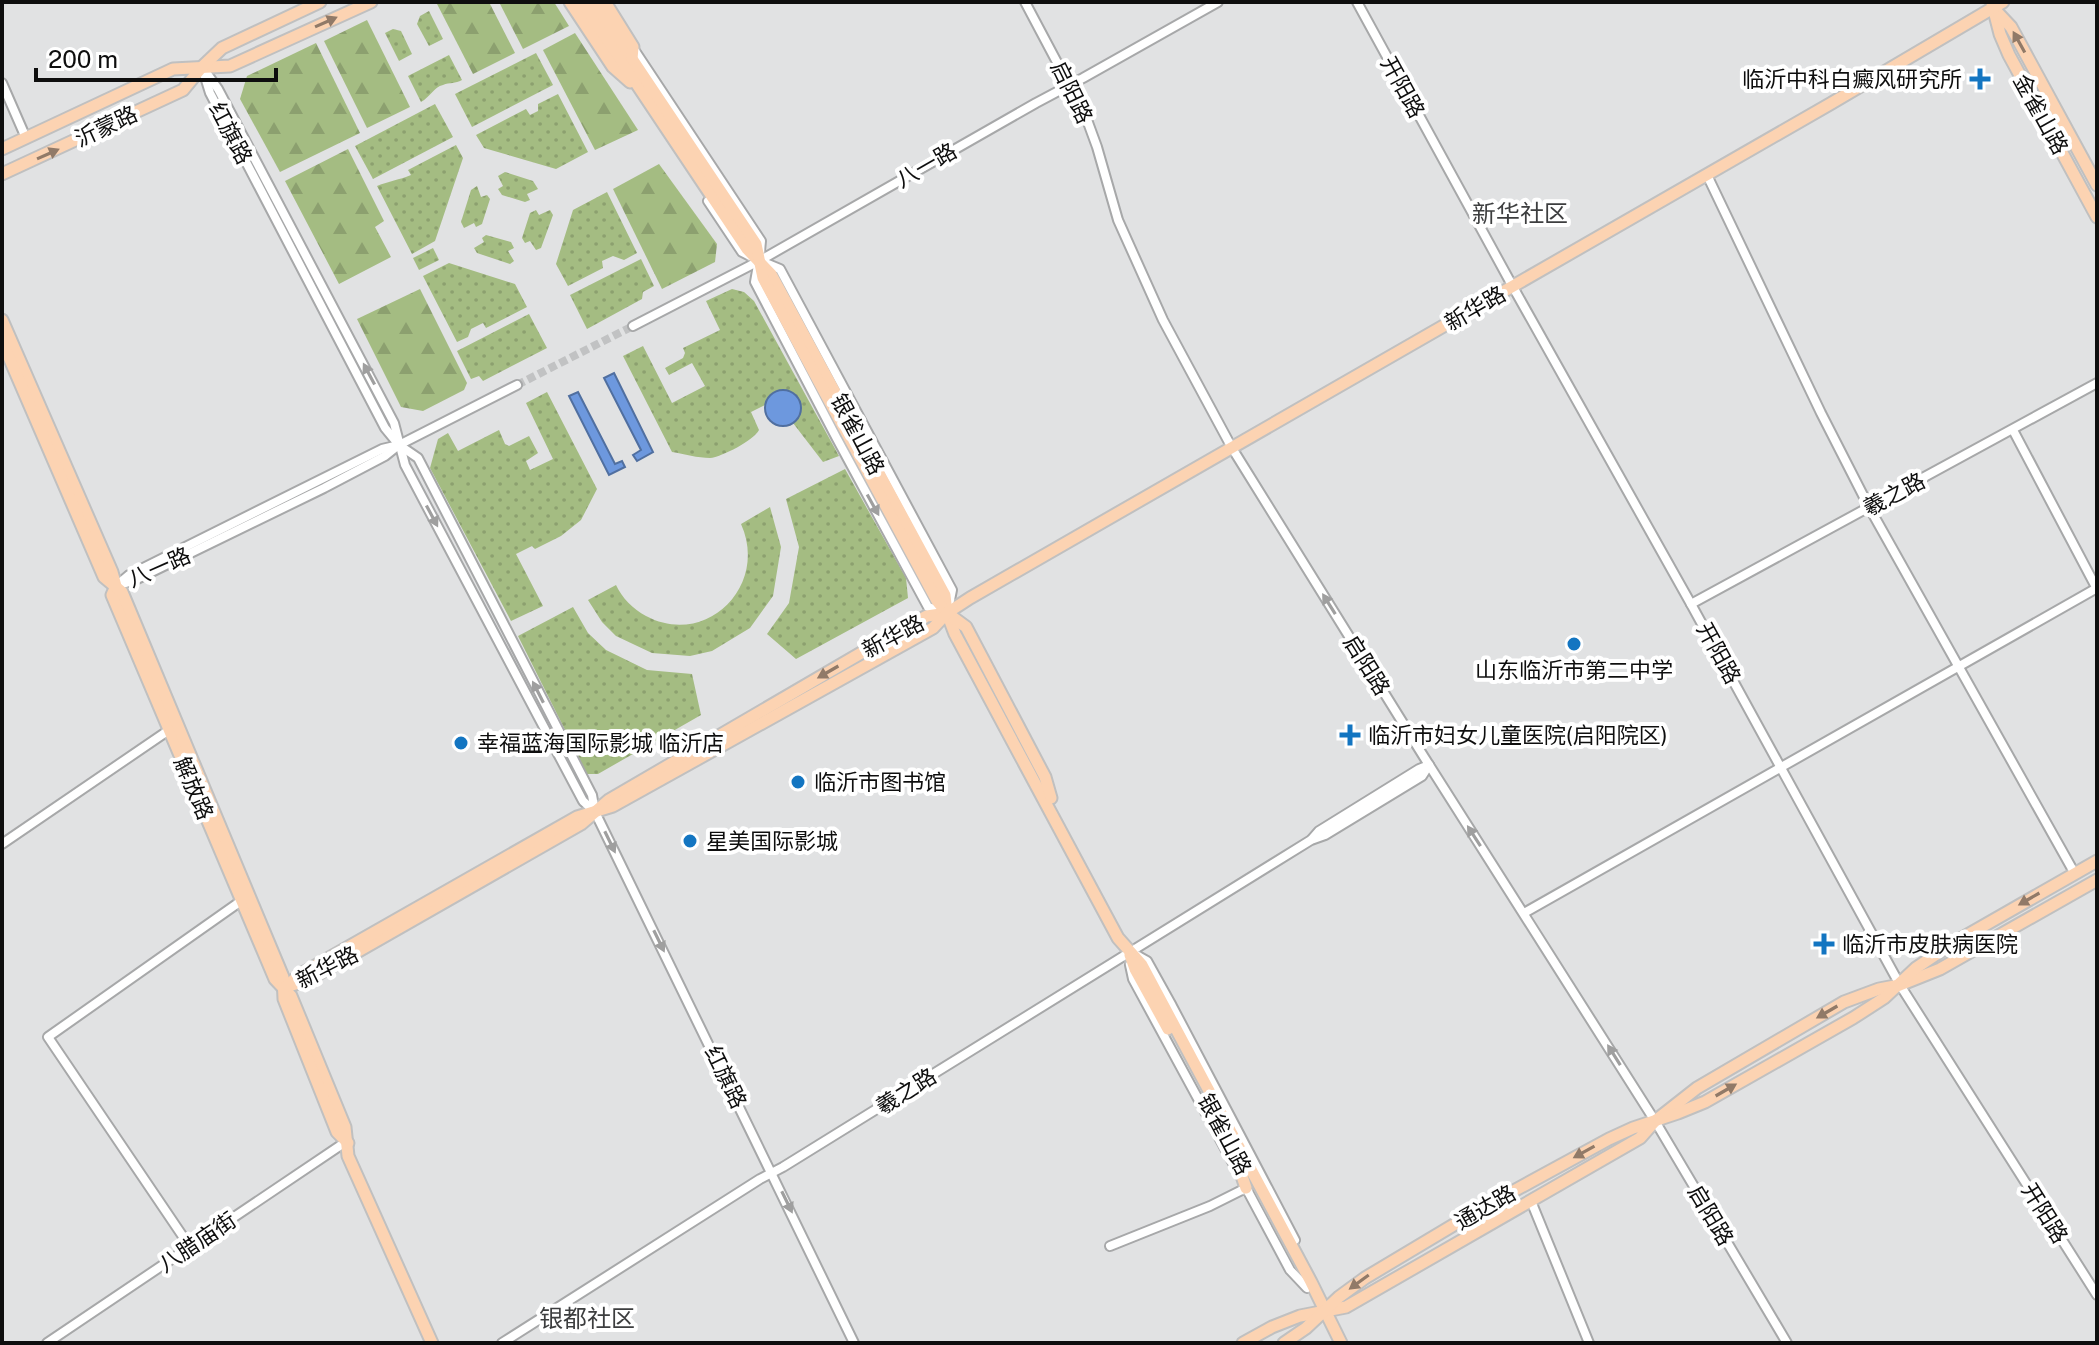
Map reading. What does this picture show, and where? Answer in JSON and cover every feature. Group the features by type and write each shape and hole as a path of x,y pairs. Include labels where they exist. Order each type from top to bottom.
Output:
{"main road":[{"name":"沂蒙路","path":"2,174 183,90 222,48 320,2"},
{"name":"沂蒙路","path":"2,149 173,69 230,66 371,2"},
{"path":"570,2 613,67 646,95"},
{"name":"银雀山路","path":"582,2 747,249 759,261"},
{"name":"银雀山路","path":"594,2 632,53 756,244 763,278 785,320 937,601 966,627 1045,777 1051,798 1121,930 1129,952"},
{"path":"605,2 632,53"},
{"name":"新华路","path":"284,988 306,981 581,824 595,812 613,806 933,628 947,613 1707,175 1994,3"},
{"name":"金雀山路","path":"1994,3 2011,27 2097,185"},
{"name":"金雀山路","path":"1994,3 2000,34 2009,55 2097,217"},
{"name":"解放路","path":"2,320 103,550 116,586 112,595 241,901 275,979 284,988"},
{"name":"解放路","path":"2,341 104,577 122,592 283,977 284,999 337,1132 355,1152 441,1343"},
{"name":"银雀山路","path":"947,613 955,634 1115,932 1142,965 1341,1343"},
{"name":"通达路","path":"1284,1343 1365,1278 1477,1211 1609,1139 1705,1102 1853,1018 1884,998 1916,968 1950,945 2097,861"},
{"name":"通达路","path":"1243,1343 1300,1316 1346,1307 1640,1138 1655,1121 1697,1088 1844,1002 1940,969 2097,880"},
{"name":"解放路","path":"347,1141 348,1156 432,1343"},
{"path":"1236,1148 1254,1161"},
{"path":"1236,1148 1246,1188"}],"street":[{"name":"启阳路","path":"1025,2 1086,117 1118,220 1163,320 1232,448 1655,1121 1787,1343"},
{"name":"八一路","path":"633,326 759,261 1218,2"},
{"name":"开阳路","path":"1357,2 1900,985 2097,1295"},
{"name":"红旗路","path":"202,67 218,89 394,423 405,465 583,801 595,812"},
{"path":"613,67 633,88 742,252 780,269 952,590 947,613"},
{"path":"2,83 26,138"},
{"path":"1707,175 1869,507 2075,874"},
{"name":"羲之路","path":"1691,604 2097,383"},
{"name":"八一路","path":"116,586 129,575 517,385"},
{"path":"1524,913 2097,589 2013,430"},
{"name":"红旗路","path":"399,445 418,458 592,795 595,812 854,1343"},
{"path":"2,844 169,730"},
{"name":"羲之路","path":"502,1343 760,1179 1429,765"},
{"path":"190,1247 48,1037 241,901"},
{"path":"1129,952 1147,961 1308,1266 1309,1286 1290,1270 1133,979 1129,952"},
{"name":"八腊庙街","path":"47,1343 347,1141"},
{"path":"1110,1246 1210,1206 1246,1188"},
{"path":"1531,1201 1589,1343"}],"green space":[{"path":"436,2 489,2 515,53 473,74"},
{"path":"499,2 554,2 569,26 523,49"},
{"path":"429,11 443,39 429,46 417,24 420,16"},
{"path":"367,20 410,107 367,128 324,41"},
{"path":"393,29 401,31 412,54 399,61 385,33"},
{"path":"575,33 638,130 595,150 543,50"},
{"path":"316,43 360,133 280,172 240,99 247,76"},
{"path":"536,53 553,85 472,127 455,94"},
{"path":"449,55 462,80 440,86 421,102 408,76"},
{"path":"558,94 588,152 556,169 484,148 476,135 526,109 530,115 538,111 538,104"},
{"path":"435,104 453,137 373,179 355,146"},
{"path":"456,145 463,158 435,241 412,254 377,186 411,175 408,170"},
{"path":"348,149 384,221 375,227 391,257 339,284 285,181"},
{"path":"659,164 717,244 715,262 662,289 613,189"},
{"path":"505,172 533,181 538,189 527,194 530,200 525,202 502,195 498,189 503,186 498,176"},
{"path":"477,186 481,197 487,195 490,199 482,224 476,227 474,223 464,228 461,222 471,190"},
{"path":"607,192 637,253 624,260 613,256 602,261 603,268 568,286 556,264 573,210"},
{"path":"536,210 539,215 550,210 553,215 541,248 536,250 530,241 525,243 522,238 530,213"},
{"path":"486,235 511,242 514,248 508,251 514,261 510,264 477,253 474,248 484,242 482,238"},
{"path":"433,248 439,260 419,270 413,258"},
{"path":"641,259 654,286 643,292 642,299 587,329 570,295"},
{"path":"449,263 515,284 527,307 486,328 483,323 471,329 468,337 457,342 423,276"},
{"path":"420,289 467,383 464,390 423,411 401,407 357,319"},
{"path":"732,289 744,292 754,301 839,456 823,462 793,423 798,419 795,394 786,391 777,392 765,405 751,412 759,430 737,447 710,458 672,452 623,356 643,346 672,403 705,386 692,363 669,375 665,368 683,358 683,348 720,330 706,301"},
{"path":"529,314 547,348 483,381 479,376 471,379 457,351"},
{"path":"547,392 597,489 581,520 561,536 535,549 532,546 516,554 543,606 511,621 430,468 438,439 448,433 458,451 499,430 509,446 529,436 538,453 526,461 530,470 553,459 526,403"},
{"path":"845,469 906,578 908,598 796,659 767,634 789,603 799,547 786,499"},
{"path":"770,507 781,547 773,596 750,628 712,651 690,656 652,653 616,636 602,622 588,600 616,585 637,610 668,624 690,624 710,617 726,605 739,589 746,569 747,547 741,524"},
{"path":"573,607 588,633 606,650 647,670 692,674 701,715 598,774 587,774 518,636"}],"water":[{"path":"614,373 653,452 637,461 633,455 641,450 604,378"},
{"path":"783,390 796,395 801,408 796,421 783,426 770,421 765,408 770,395"},
{"path":"578,392 615,464 622,461 625,467 609,475 569,396"}],"tunnel":[{"path":"517,385 633,326"}],"place":[{"name":"临沂中科白癜风研究所","path":"1980,79"},
{"name":"山东临沂市第二中学","path":"1574,644"},
{"name":"临沂市妇女儿童医院(启阳院区)","path":"1350,735"},
{"name":"幸福蓝海国际影城 临沂店","path":"461,743"},
{"name":"临沂市图书馆","path":"798,782"},
{"name":"星美国际影城","path":"690,841"},
{"name":"临沂市皮肤病医院","path":"1824,944"}],"district":[{"name":"新华社区","path":"1520,213"},
{"name":"银都社区","path":"587,1318"}]}
